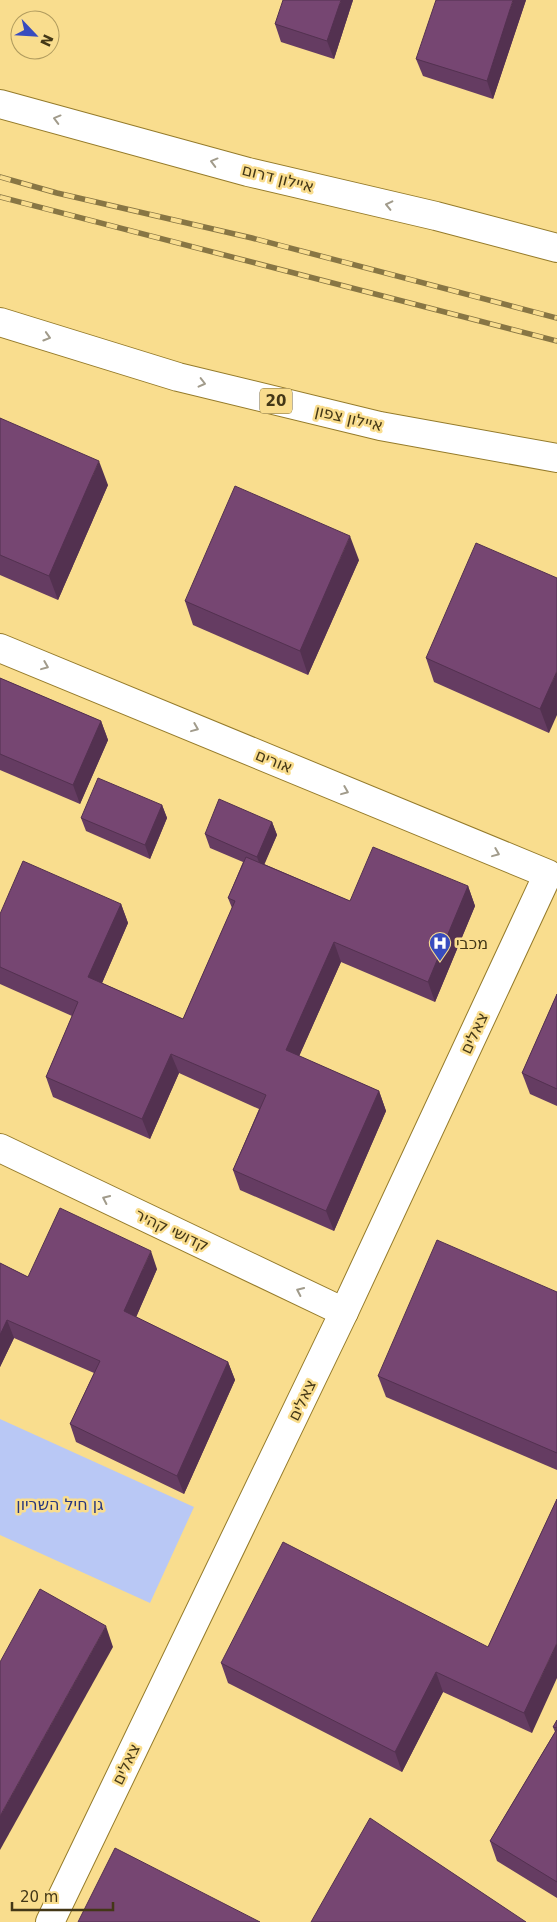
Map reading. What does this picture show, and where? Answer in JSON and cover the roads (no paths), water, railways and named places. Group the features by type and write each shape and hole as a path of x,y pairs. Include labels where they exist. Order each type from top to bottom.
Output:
{"main road":[{"name":"איילון דרום","path":"0,104 248,172 436,216 557,248"},
{"path":"436,216 557,240"},
{"name":"איילון צפון","path":"0,322 178,377 380,426 557,458"},
{"path":"380,426 557,472"},
{"name":"אורים","path":"0,648 548,874"},
{"name":"צאלים","path":"50,1922 344,1312 548,874"},
{"name":"קדושי קהיר","path":"0,1148 344,1312"}],"railway":[{"path":"0,177 57,193 252,238 557,318"},
{"path":"0,197 557,341"}],"place":[{"name":"מכבי","path":"440,962"}],"park label":[{"name":"גן חיל השריון","path":"60,1504"}]}
